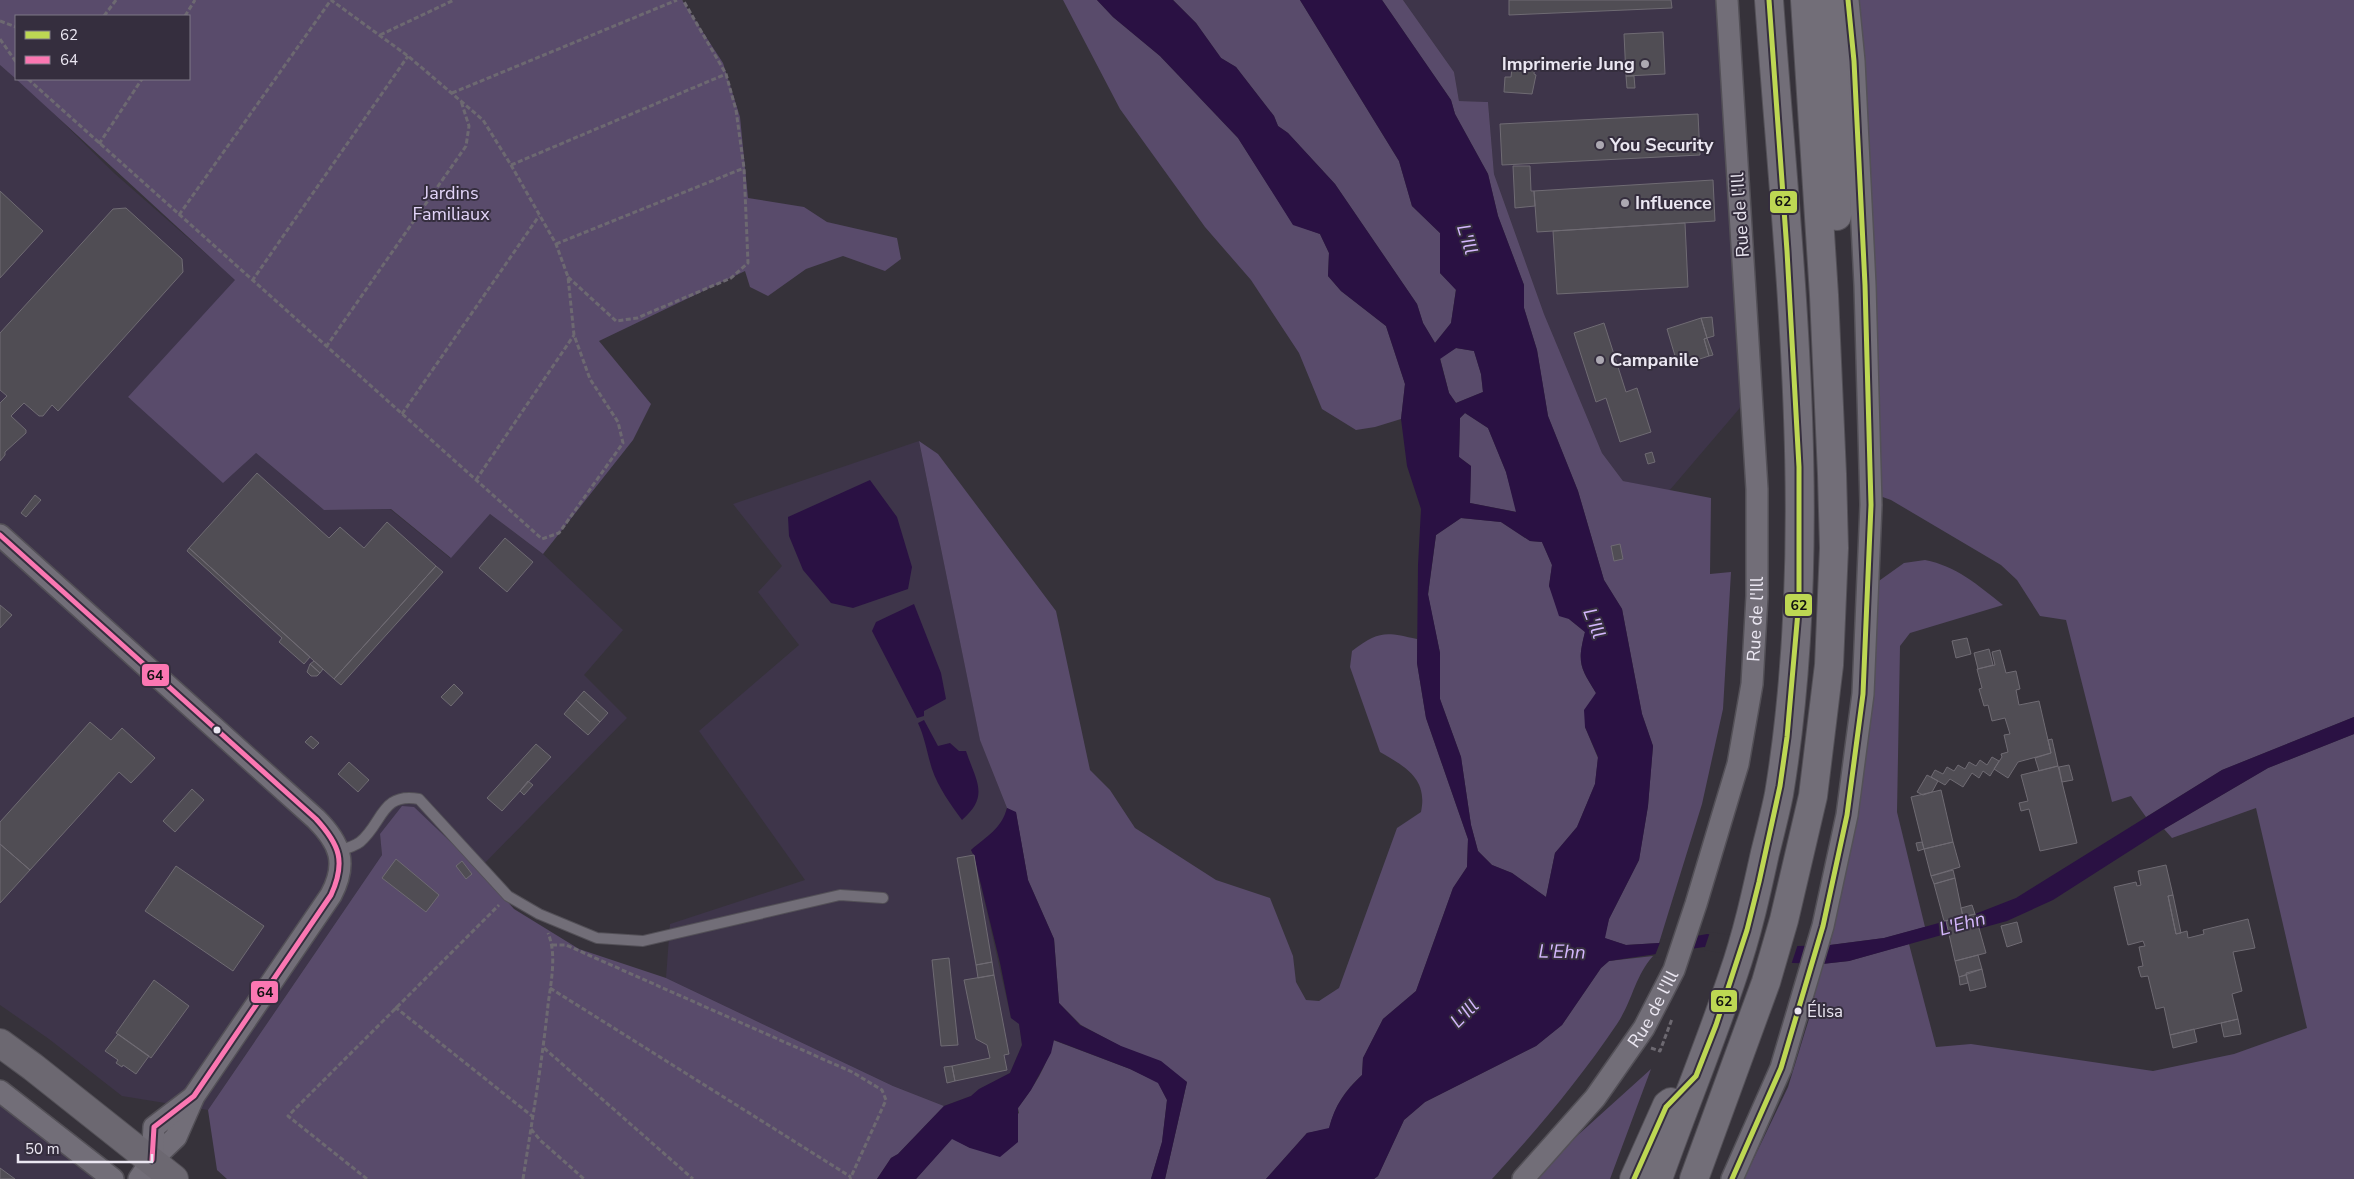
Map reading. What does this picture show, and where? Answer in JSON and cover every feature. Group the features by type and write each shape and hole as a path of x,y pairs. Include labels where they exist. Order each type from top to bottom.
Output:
{"highway":[{"path":"1753,0 1759,67 1776,106"},
{"path":"1658,1179 1734,972 1752,912 1778,796 1793,688 1798,607 1799,498 1797,411 1769,0"},
{"path":"1694,1179 1766,982 1784,920 1813,796 1829,665 1834,548 1824,296 1805,0"},
{"path":"1824,296 1838,272 1836,96 1829,0"},
{"path":"1634,1179 1667,1105 1697,1076"}],"main road":[{"path":"0,1043 145,1169 174,1179"}],"street":[{"name":"Rue de l'Ill","path":"1523,1179 1595,1098 1644,1028 1674,970 1738,764 1752,684 1756,596 1757,490 1727,0"},
{"path":"1732,1179 1781,1068 1806,989 1823,926 1847,815 1863,694 1871,514 1864,276 1854,61 1848,0"},
{"path":"0,535 316,819 335,840 338,852 339,876 331,895 194,1096 154,1127 145,1169"},
{"path":"0,1091 113,1179"}],"lane":[{"path":"338,852 360,842 391,801 408,797 419,799 508,896 539,914 597,938 643,941 840,895 883,898"}],"path":[{"path":"105,15 116,0"},
{"path":"185,15 196,0"},
{"path":"29,80 252,281 542,538 559,534 623,443 618,422 590,379 574,335 568,277 556,244 483,120 408,56 331,0 179,215"},
{"path":"380,35 454,0"},
{"path":"452,93 677,0"},
{"path":"568,277 616,321 637,318 731,278 748,263 744,168 736,110 726,74 684,0"},
{"path":"0,21 15,27"},
{"path":"0,39 15,61"},
{"path":"252,281 408,56"},
{"path":"511,165 726,74"},
{"path":"99,144 141,80"},
{"path":"326,347 466,146 469,126 461,100"},
{"path":"556,244 744,168"},
{"path":"402,414 539,216"},
{"path":"476,480 574,335"},
{"path":"367,1179 288,1116 508,896"},
{"path":"523,1179 544,1047 550,988 552,945 539,914"},
{"path":"550,988 850,1178 886,1100 882,1090 852,1072 566,944 552,945"},
{"path":"395,1007 533,1116"},
{"path":"544,1047 693,1179"},
{"path":"531,1129 540,1140 584,1179"}],"shaded area":[{"path":"1403,0 1724,0 1745,402 1669,491 1623,481 1602,453 1544,314 1494,174 1488,102 1459,101 1454,72"},
{"path":"0,65 15,78 15,80 18,80 32,92 114,173 236,280 128,398 256,453 324,510 390,509 450,558 490,514 543,554 623,630 584,675 627,718 479,869 380,834 382,855 208,1110 122,1096 49,1039 0,1005"},
{"path":"919,441 980,739 1007,808 1004,819 997,829 971,850 974,855 1011,1018 1019,1023 1022,1045 1010,1073 971,1096 944,1106 893,1086 666,978 670,924 805,880 699,731 799,645 758,592 782,566 733,504"},
{"path":"0,1105 95,1176 96,1179 0,1179"}],"green space":[{"name":"Jardins Familiaux","path":"0,0 682,0 723,63 740,117 748,198 804,207 827,222 897,238 901,259 885,271 843,256 806,269 768,296 750,287 745,271 599,341 651,404 633,440 543,554 490,514 451,558 391,509 324,510 256,453 223,483 128,397 235,280 17,80 190,80 190,15 15,15 15,78 0,65"},
{"path":"1063,0 1097,0 1113,17 1160,56 1238,138 1293,224 1320,234 1329,253 1328,276 1341,291 1386,326 1405,384 1401,419 1375,427 1356,430 1322,409 1299,353 1251,280 1205,227 1120,109"},
{"path":"1173,0 1300,0 1399,161 1412,206 1440,233 1440,273 1456,289 1451,323 1435,343 1423,323 1417,304 1335,184 1288,133 1278,126 1274,116 1236,67 1221,58 1196,23"},
{"path":"1382,0 1403,0 1454,72 1459,101 1488,102 1494,174 1544,314 1602,453 1623,481 1711,498 1710,574 1731,572 1723,709 1702,804 1659,943 1626,945 1604,938 1609,919 1639,860 1648,806 1653,746 1642,714 1622,609 1604,580 1578,491 1548,416 1537,350 1524,308 1524,285 1498,216 1488,174 1455,114 1451,100"},
{"path":"1856,0 2354,0 2354,717 2222,770 2146,817 2131,796 2112,802 2066,620 2040,616 2017,580 2001,565 1891,500 1877,495"},
{"path":"1456,348 1474,351 1481,374 1483,392 1456,403 1449,393 1440,358"},
{"path":"1465,413 1488,428 1506,472 1517,512 1470,503 1471,466 1459,457 1460,418"},
{"path":"919,441 938,454 1056,611 1090,770 1110,790 1135,828 1216,880 1270,898 1293,956 1296,982 1306,1000 1319,1001 1339,988 1397,828 1421,812 1421,791 1418,782 1406,769 1380,752 1350,667 1352,651 1369,639 1383,634 1417,639 1417,663 1426,718 1468,839 1467,867 1453,888 1416,991 1383,1019 1363,1058 1362,1075 1341,1099 1329,1129 1307,1133 1266,1179 1165,1179 1187,1082 1081,1025 1059,1003 1054,939 1028,880 1016,813 1007,808 980,740"},
{"path":"1461,518 1501,522 1530,541 1542,542 1552,565 1549,586 1569,619 1585,632 1581,651 1581,664 1586,677 1596,693 1585,727 1598,758 1595,784 1577,827 1555,853 1546,897 1512,873 1492,865 1478,851 1471,825 1461,757 1440,699 1440,653 1428,595 1436,535"},
{"path":"1925,560 1957,572 2003,605 1910,633 1900,646 1897,812 1925,927 1884,938 1830,945 1839,899 1876,583 1904,563"},
{"path":"2354,734 2354,1179 1744,1179 1788,1087 1809,1019 1822,964 1849,961 1909,944 1936,1047 1971,1044 2153,1071 2234,1054 2307,1028 2256,808 2172,838 2164,829 2268,768"},
{"path":"402,806 414,807 479,869 514,909 579,949 666,978 893,1086 944,1106 898,1154 891,1158 877,1179 227,1179 217,1170 208,1110 382,855 380,834"},
{"path":"1653,956 1642,972 1622,1016 1588,1065 1558,1104 1492,1179 1374,1179 1378,1176 1404,1120 1425,1102 1536,1046 1562,1025 1601,968 1609,961"},
{"path":"1053,1040 1130,1069 1158,1082 1167,1100 1162,1142 1151,1179 916,1179 952,1138 970,1148 1019,1113 1018,1108 1044,1067"},
{"path":"1651,1069 1610,1179 1538,1179 1568,1144"}],"water":[{"path":"1097,0 1173,0 1196,23 1221,58 1236,67 1274,116 1278,126 1288,133 1335,184 1417,304 1423,323 1435,343 1451,323 1456,290 1440,273 1440,233 1412,206 1399,161 1300,0 1382,0 1451,100 1455,114 1488,174 1498,216 1524,285 1524,308 1537,350 1548,416 1578,491 1604,580 1622,609 1642,714 1653,746 1648,806 1639,860 1609,919 1605,938 1626,945 1659,943 1707,934 1798,946 1830,945 1884,938 1946,921 1949,933 1849,961 1822,964 1793,963 1704,947 1609,961 1601,968 1562,1025 1536,1046 1425,1102 1404,1120 1378,1176 1374,1179 1266,1179 1307,1133 1329,1128 1341,1099 1362,1075 1363,1058 1383,1019 1416,991 1453,888 1467,867 1468,839 1426,718 1417,663 1418,565 1421,509 1407,466 1401,419 1405,384 1386,326 1341,291 1328,276 1329,253 1320,234 1293,225 1238,138 1160,56 1113,17","holes":["1456,348 1474,351 1481,374 1483,392 1456,403 1449,393 1440,359","1465,413 1488,428 1506,472 1516,512 1470,503 1471,466 1459,457 1460,418","1461,518 1501,522 1530,541 1542,542 1552,565 1549,586 1559,616 1569,619 1585,632 1581,651 1581,664 1586,677 1596,693 1584,710 1585,727 1598,757 1595,784 1577,827 1555,853 1546,897 1512,873 1492,865 1478,851 1471,825 1461,757 1440,699 1440,653 1428,594 1436,535"]},
{"path":"870,480 897,517 912,567 908,589 853,608 831,603 803,570 789,536 788,517"},
{"path":"914,604 941,673 946,699 924,711 924,716 917,718 872,631 876,622"},
{"path":"2354,717 2354,734 2268,768 2164,829 2053,900 2007,921 1978,929 1975,914 2016,898 2222,770"},
{"path":"924,720 938,746 950,743 959,751 966,751 977,780 978,796 971,811 962,820 945,796 930,763 918,723"},
{"path":"1007,808 1016,812 1028,880 1054,939 1059,1003 1080,1025 1121,1046 1161,1061 1187,1082 1165,1179 1151,1179 1162,1142 1167,1100 1158,1083 1130,1069 1054,1040 1051,1053 1031,1090 1018,1108 1018,1142 1000,1157 970,1148 952,1139 916,1179 877,1179 891,1158 898,1154 944,1106 971,1096 979,1089 1010,1073 1022,1045 1019,1024 1011,1018 1000,963 971,850 997,827"}],"pier":[{"path":"1710,932 1798,944 1791,965 1704,950"},
{"path":"1699,933 1692,952 1654,958 1661,940"}],"building":[{"path":"1509,0 1671,0 1672,8 1509,15"},
{"name":"Imprimerie Jung","path":"1663,32 1665,74 1626,76 1624,34"},
{"path":"1513,60 1535,63 1534,74 1536,75 1532,94 1504,92 1505,77 1511,77"},
{"path":"1626,76 1634,76 1635,88 1627,88"},
{"name":"You Security","path":"1698,114 1700,155 1502,165 1500,124"},
{"path":"1513,166 1530,166 1531,191 1534,191 1535,206 1515,208"},
{"name":"Influence","path":"1713,180 1715,221 1537,232 1534,191"},
{"path":"0,191 43,231 0,278"},
{"path":"126,208 182,259 183,272 58,411 52,405 43,416 39,416 24,403 11,416 26,430 26,433 5,452 0,461 0,403 7,396 0,390 0,333 113,209"},
{"path":"1685,223 1688,287 1557,294 1553,231"},
{"path":"1712,317 1714,336 1707,338 1701,318"},
{"path":"1701,318 1707,338 1704,339 1709,356 1678,366 1667,329"},
{"name":"Campanile","path":"1604,323 1626,392 1637,388 1651,432 1620,442 1606,398 1596,402 1574,333"},
{"path":"1707,338 1713,355 1709,356 1704,339"},
{"path":"1652,452 1655,462 1648,464 1645,454"},
{"path":"257,473 329,538 340,527 364,548 387,522 436,566 334,679 189,548"},
{"path":"35,495 41,500 26,517 21,513"},
{"path":"505,538 533,562 507,592 479,568"},
{"path":"1620,544 1623,559 1614,561 1611,546"},
{"path":"189,548 310,657 304,664 279,642 282,638 187,551"},
{"path":"436,566 443,572 341,685 334,679"},
{"path":"0,605 12,615 0,628"},
{"path":"1967,638 1971,654 1956,658 1952,641"},
{"path":"1989,649 1993,665 1978,669 1974,653"},
{"path":"2000,650 2006,673 2016,671 2020,689 2016,690 2019,705 2039,701 2051,753 2018,762 2008,778 1994,769 2002,757 2001,754 2008,752 2004,735 2010,734 2005,718 1992,721 1988,705 1984,706 1979,689 1982,688 1977,669 1995,665 1992,652"},
{"path":"314,661 323,669 320,673 310,664"},
{"path":"310,664 320,673 317,676 311,676 307,672"},
{"path":"454,684 463,693 451,706 441,697"},
{"path":"584,691 608,713 600,722 576,700"},
{"path":"576,700 600,722 588,735 564,714"},
{"path":"90,722 111,740 122,728 155,758 131,783 119,772 30,870 0,844 0,822"},
{"path":"311,736 319,743 313,749 305,742"},
{"path":"2052,739 2058,766 2039,771 2035,758 2051,753 2048,740"},
{"path":"536,744 551,757 502,811 487,798"},
{"path":"1992,757 1999,761 1990,776 1983,771 1979,778 1972,773 1963,787 1950,779 1945,785 1931,777 1935,770 1943,774 1947,767 1954,771 1958,765 1965,769 1969,762 1976,766 1980,760 1987,765"},
{"path":"349,762 369,780 358,792 338,774"},
{"path":"2069,765 2073,780 2062,782 2059,767"},
{"path":"2058,766 2077,843 2040,851 2029,809 2021,811 2019,803 2028,801 2021,775"},
{"path":"1927,775 1938,781 1932,792 1923,795 1917,792"},
{"path":"528,781 533,785 524,795 520,791"},
{"path":"192,789 204,800 175,832 163,821"},
{"path":"1941,790 1953,842 1924,849 1911,797"},
{"path":"1922,842 1924,849 1918,851 1916,843"},
{"path":"1953,842 1960,867 1931,876 1924,849"},
{"path":"0,844 30,870 0,903"},
{"path":"974,855 992,962 976,965 957,858"},
{"path":"396,859 439,895 426,912 382,878"},
{"path":"462,861 472,874 466,879 456,866"},
{"path":"2166,865 2173,895 2168,896 2176,934 2187,931 2188,938 2204,934 2203,930 2248,919 2255,948 2233,952 2242,991 2232,994 2238,1019 2170,1035 2164,1007 2156,1009 2148,976 2141,977 2138,967 2143,966 2139,947 2145,946 2143,941 2128,945 2114,887 2136,882 2137,886 2141,885 2138,871"},
{"path":"176,866 264,926 233,971 145,911"},
{"path":"1953,870 1955,878 1934,884 1931,876"},
{"path":"1955,878 1963,917 1944,921 1934,884"},
{"path":"2173,895 2181,933 2176,934 2168,896"},
{"path":"1972,905 1975,914 1963,917 1961,908"},
{"path":"1975,914 1986,953 1955,961 1946,921"},
{"path":"2017,922 2022,942 2007,947 2001,926"},
{"path":"1978,955 1982,969 1959,977 1955,961"},
{"path":"949,958 958,1045 941,1046 932,960"},
{"path":"992,962 994,975 978,978 976,965"},
{"path":"1982,969 1986,987 1970,991 1966,973"},
{"path":"994,975 1009,1054 1004,1055 1007,1070 955,1081 952,1066 990,1058 987,1045 976,1039 964,980"},
{"path":"1966,975 1968,983 1960,985 1959,977"},
{"path":"154,980 189,1006 151,1058 116,1033"},
{"path":"2238,1019 2241,1034 2224,1037 2221,1023"},
{"path":"2194,1029 2197,1042 2173,1048 2170,1035"},
{"path":"118,1034 149,1056 136,1074 123,1065 122,1067 116,1063 118,1060 105,1051"},
{"path":"952,1066 955,1081 947,1083 944,1067"},
{"path":"0,1168 15,1179 0,1179"}],"transit line":[{"name":"62","path":"1634,1179 1666,1107 1696,1076 1716,1025 1747,930 1759,882 1780,786 1787,737 1799,600 1799,467 1787,251 1769,0"},
{"name":"62","path":"1732,1179 1781,1068 1823,926 1847,815 1863,694 1871,505 1865,285 1854,61 1848,0"},
{"name":"64","path":"0,535 316,819 331,837 338,854 338,873 331,895 194,1096 154,1127 152,1160"}],"place":[{"name":"Imprimerie Jung","path":"1645,64"},
{"name":"You Security","path":"1600,145"},
{"name":"Influence","path":"1625,203"},
{"name":"Campanile","path":"1600,360"},
{"name":"Élisa","path":"1798,1011"}],"water label":[{"name":"L'Ill","path":"1468,239"},
{"name":"L'Ill","path":"1595,623"},
{"name":"L'Ehn","path":"1962,923"},
{"name":"L'Ehn","path":"1562,951"},
{"name":"L'Ill","path":"1464,1013"}]}
